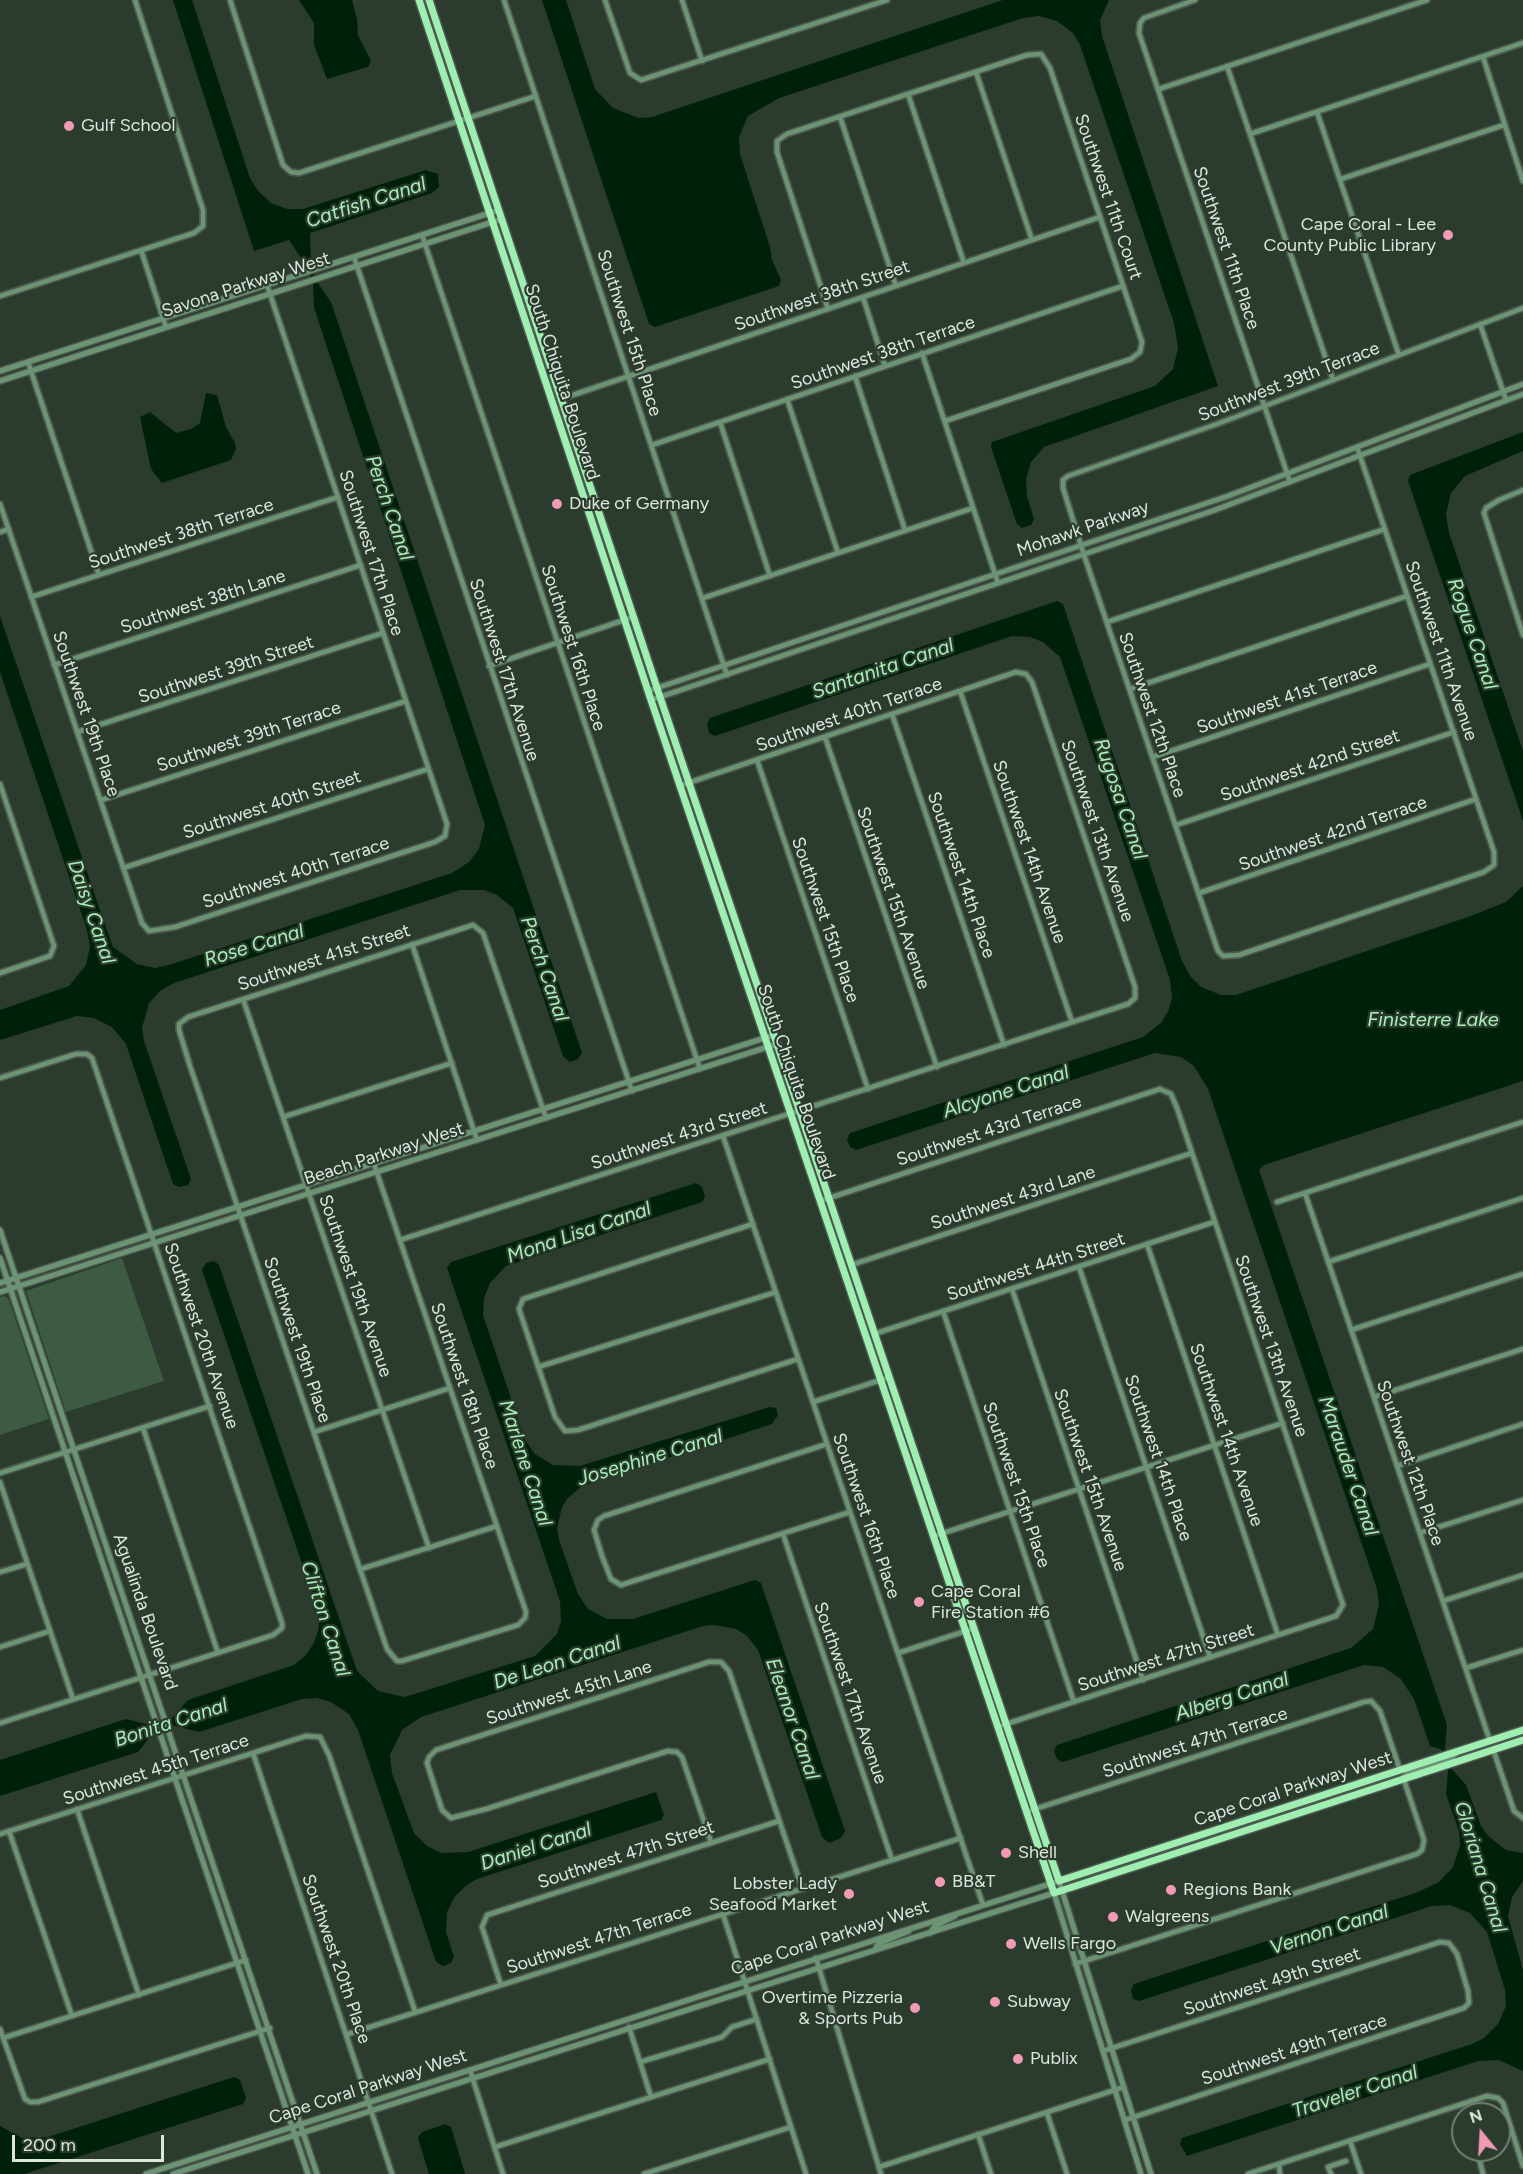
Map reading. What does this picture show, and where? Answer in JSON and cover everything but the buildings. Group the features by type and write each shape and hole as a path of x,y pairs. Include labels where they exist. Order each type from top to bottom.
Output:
{"main road":[{"name":"South Chiquita Boulevard","path":"419,0 624,620 1054,1893"},
{"name":"South Chiquita Boulevard","path":"429,0 633,617 1059,1881"},
{"name":"Cape Coral Parkway West","path":"1059,1881 1523,1730"},
{"name":"Cape Coral Parkway West","path":"1054,1893 1523,1740"},
{"path":"1280,1819 1296,1809 1335,1796 1336,1791"},
{"path":"1161,1858 1166,1851 1205,1839 1218,1830"}],"street":[{"path":"0,296 194,233 203,226 203,210 135,0"},
{"path":"230,0 283,165 291,172 299,173 536,96"},
{"name":"Southwest 15th Place","path":"504,0 727,675"},
{"path":"605,0 630,73 635,78 647,79 887,0"},
{"path":"682,0 702,61"},
{"name":"Southwest 11th Place","path":"1195,0 1155,14 1140,23 1139,33 1290,482"},
{"path":"1159,89 1427,0"},
{"path":"1250,134 1523,44"},
{"name":"Southwest 11th Court","path":"945,421 1131,359 1140,352 1142,342 1050,68 1041,54 1034,53 976,72"},
{"path":"1483,57 1523,181"},
{"path":"1227,66 1333,380"},
{"path":"828,309 777,152 777,141 787,134 976,72 1032,240"},
{"path":"908,94 964,263"},
{"path":"1317,112 1399,355"},
{"path":"840,117 896,286"},
{"path":"1341,179 1504,125"},
{"name":"Savona Parkway West","path":"0,371 499,210"},
{"name":"Southwest 38th Street","path":"552,402 1100,217"},
{"name":"Savona Parkway West","path":"0,381 502,219"},
{"name":"Southwest 16th Place","path":"422,235 700,1069"},
{"path":"141,250 166,327"},
{"name":"Southwest 17th Avenue","path":"354,257 632,1091"},
{"name":"Southwest 17th Place","path":"267,285 406,700 447,831"},
{"name":"Southwest 38th Terrace","path":"652,445 1123,286"},
{"path":"863,297 885,366"},
{"name":"Southwest 39th Terrace","path":"1064,480 1068,476 1265,406 1523,308"},
{"path":"1480,324 1506,400"},
{"path":"922,353 998,583"},
{"path":"28,362 99,575"},
{"path":"855,376 906,530"},
{"name":"Mohawk Parkway","path":"648,691 1287,473 1523,384"},
{"name":"Mohawk Parkway","path":"651,700 1290,482 1523,394"},
{"path":"787,399 838,553"},
{"path":"720,422 770,576"},
{"name":"Southwest 11th Avenue","path":"1223,956 1239,955 1484,872 1494,865 1494,852 1357,447"},
{"name":"Southwest 12th Place","path":"1064,480 1063,488 1084,554 1218,951 1223,956"},
{"path":"1523,490 1499,500 1486,508 1484,513 1523,635"},
{"name":"Southwest 38th Terrace","path":"31,597 338,497"},
{"name":"Southwest 19th Place","path":"0,504 142,923 149,931"},
{"path":"703,598 973,508"},
{"path":"1107,622 1385,529"},
{"path":"0,532 9,530"},
{"name":"Southwest 38th Lane","path":"54,665 361,565"},
{"path":"1130,690 1407,596"},
{"path":"489,666 633,617"},
{"name":"Southwest 39th Street","path":"78,732 383,633"},
{"name":"Southwest 41st Terrace","path":"1153,757 1431,664"},
{"name":"Southwest 40th Terrace","path":"680,786 1016,672 1026,674"},
{"name":"Southwest 13th Avenue","path":"1026,674 1036,693 1136,987 1135,998"},
{"name":"Southwest 14th Avenue","path":"960,691 1072,1022"},
{"name":"Southwest 39th Terrace","path":"101,800 406,700"},
{"name":"Southwest 14th Place","path":"892,714 1004,1045"},
{"name":"Southwest 42nd Street","path":"1176,825 1454,732"},
{"name":"Southwest 15th Avenue","path":"825,737 937,1067"},
{"name":"Southwest 15th Place","path":"757,760 868,1089"},
{"name":"Southwest 40th Street","path":"123,868 428,769"},
{"path":"0,784 53,940 53,951 45,959 0,973"},
{"name":"Southwest 42nd Terrace","path":"1199,893 1476,799"},
{"name":"Southwest 40th Terrace","path":"149,931 175,927 435,842 445,836 447,831"},
{"name":"Southwest 41st Street","path":"179,1024 188,1017 468,926 480,928 543,1109"},
{"path":"412,944 477,1140"},
{"name":"Southwest 43rd Street","path":"400,1240 1004,1045 1128,1004 1135,998"},
{"name":"Southwest 19th Avenue","path":"243,999 429,1548"},
{"name":"Southwest 19th Place","path":"179,1024 180,1035 387,1650 396,1661"},
{"name":"Beach Parkway West","path":"0,1283 774,1035"},
{"name":"Beach Parkway West","path":"0,1292 777,1044"},
{"name":"Southwest 20th Avenue","path":"0,1078 76,1054 87,1054 94,1063 280,1611 282,1628 273,1635 218,1653"},
{"path":"283,1117 452,1063"},
{"name":"Southwest 43rd Terrace","path":"820,1201 1160,1089 1166,1090"},
{"name":"Southwest 13th Avenue","path":"1166,1090 1174,1100 1283,1423 1342,1599 1341,1612"},
{"path":"543,1109 546,1118"},
{"path":"1277,1202 1523,1122"},
{"name":"Southwest 16th Place","path":"723,1136 983,1905"},
{"name":"Southwest 43rd Lane","path":"843,1268 1192,1153"},
{"name":"Southwest 18th Place","path":"374,1164 525,1607 525,1617 518,1624 408,1660 396,1661"},
{"name":"Southwest 12th Place","path":"1305,1193 1490,1741"},
{"path":"1328,1262 1523,1198"},
{"name":"Southwest 44th Street","path":"866,1336 1214,1222"},
{"path":"753,1224 528,1296 520,1304 522,1319 538,1368 557,1423 565,1431 593,1425 798,1359"},
{"name":"Agualinda Boulevard","path":"0,1230 270,2028 317,2174"},
{"name":"Southwest 14th Avenue","path":"1147,1244 1278,1635"},
{"name":"Agualinda Boulevard","path":"0,1258 308,2174"},
{"name":"Southwest 14th Place","path":"1079,1267 1210,1657"},
{"path":"1351,1330 1523,1274"},
{"name":"Southwest 15th Avenue","path":"1012,1289 1143,1680"},
{"path":"538,1368 776,1292"},
{"name":"Southwest 15th Place","path":"943,1311 1074,1702"},
{"path":"1374,1397 1523,1349"},
{"path":"813,1402 890,1377"},
{"path":"314,1432 450,1388"},
{"path":"0,1473 210,1406"},
{"path":"934,1536 1283,1423"},
{"path":"1397,1466 1523,1424"},
{"path":"0,1723 218,1653 143,1428"},
{"path":"827,1444 604,1516 594,1525 602,1556 615,1584 621,1585 850,1512"},
{"path":"0,1482 73,1699"},
{"path":"1420,1533 1523,1500"},
{"path":"361,1569 497,1526"},
{"name":"Southwest 17th Avenue","path":"783,1534 892,1860"},
{"path":"0,1572 27,1564"},
{"path":"1443,1601 1523,1575"},
{"name":"Southwest 47th Street","path":"998,1726 1143,1680 1341,1612"},
{"path":"898,1653 975,1628"},
{"path":"0,1647 50,1631"},
{"path":"1466,1668 1523,1650"},
{"name":"Southwest 45th Lane","path":"711,1842 682,1757 677,1752 668,1751 451,1818 442,1810 427,1763 429,1757 446,1747 709,1662 721,1662 729,1671 779,1821"},
{"name":"Southwest 47th Terrace","path":"1027,1812 1371,1701 1380,1711 1400,1770"},
{"name":"Southwest 45th Terrace","path":"0,1834 306,1736 320,1737 327,1749 415,2012"},
{"path":"1493,1749 1520,1816"},
{"path":"1076,1964 1401,1860 1422,1850 1424,1840 1403,1779 1404,1775 1452,1758 1459,1751"},
{"name":"Southwest 20th Place","path":"253,1753 348,2034 392,2174"},
{"path":"77,1809 139,1995"},
{"path":"779,1821 802,1888"},
{"name":"Southwest 47th Street","path":"501,1985 483,1932 484,1920 492,1913 779,1821"},
{"path":"9,1831 72,2016"},
{"name":"Southwest 47th Terrace","path":"348,2034 961,1838"},
{"name":"Cape Coral Parkway West","path":"146,2174 1059,1881"},
{"name":"South Chiquita Boulevard","path":"1059,1881 1151,2174"},
{"name":"Cape Coral Parkway West","path":"173,2174 1054,1893"},
{"name":"South Chiquita Boulevard","path":"1054,1893 1141,2174"},
{"path":"930,1933 935,1926 961,1912"},
{"path":"723,1914 806,2174"},
{"path":"875,1950 878,1944 904,1934 915,1926"},
{"name":"Southwest 49th Street","path":"1103,2051 1440,1942 1449,1943"},
{"name":"Southwest 49th Terrace","path":"1125,2120 1464,2008 1469,2003 1468,1991 1457,1954 1449,1943"},
{"path":"816,1958 881,2174"},
{"path":"3,2038 247,1960"},
{"path":"640,2062 722,2037 732,2027 757,2019"},
{"path":"629,2027 651,2097"},
{"path":"0,2029 25,2099 30,2103 270,2028"},
{"path":"495,2147 770,2059"},
{"path":"470,2070 503,2174"},
{"path":"879,2167 1124,2087"},
{"path":"1248,2174 1264,2172 1279,2164 1487,2096 1498,2098 1503,2103 1523,2166"},
{"path":"1047,2113 1067,2174"},
{"path":"644,2174 790,2127"},
{"path":"978,2134 991,2174"},
{"path":"1350,2141 1361,2174"},
{"path":"1330,2174 1328,2167 1346,2161"},
{"path":"1279,2164 1280,2174"}],"shaded area":[{"path":"122,1258 164,1381 66,1412 26,1291"},
{"path":"5,1296 9,1300 49,1419 0,1435 0,1297"}],"water":[{"path":"173,0 192,0 250,178 258,191 271,203 287,209 303,209 426,170 438,174 439,187 432,193 310,233 311,266 317,282 331,302 582,1053 578,1059 570,1062 563,1056 513,908 497,895 484,890 460,890 174,983 160,991 149,1003 142,1028 144,1041 191,1179 188,1185 179,1187 173,1184 126,1044 112,1027 94,1018 77,1016 0,1040 0,1010 69,986 86,965 90,947 87,930 0,672 0,616 113,947 137,964 155,968 169,965 452,873 469,862 479,849 485,825 321,329 314,307 313,284 307,267 289,240 254,251"},
{"path":"299,0 352,0 358,35 371,61 368,67 327,79 314,45 314,23"},
{"path":"542,0 566,0 595,89 613,108 639,118 652,117 1003,0 1109,0 1100,20 1102,36 1218,386 1044,447 1031,462 1026,479 1027,496 1034,519 1031,525 1022,528 1017,524 991,447 992,442 1155,386 1173,369 1178,348 1174,323 1080,45 1073,33 1057,21 1039,16 1023,18 779,98 748,116 739,137 740,154 770,247 772,260 781,280 779,286 655,327 649,324"},
{"path":"206,393 217,395 226,427 235,443 236,449 231,460 162,483 151,469 140,417 150,412 176,433 191,429 200,423"},
{"name":"Rogue Canal","path":"1523,432 1523,451 1465,476 1451,493 1446,514 1449,533 1523,751 1523,821 1408,481 1410,475"},
{"path":"1057,601 1063,604 1182,961 1191,977 1201,987 1221,995 1236,995 1468,917 1506,902 1523,886 1523,1081 1264,1165 1259,1170 1447,1725 1445,1748 1452,1769 1466,1785 1481,1826 1488,1836 1506,1850 1523,1853 1523,1881 1512,1897 1508,1916 1523,1970 1523,2071 1499,2060 1478,2061 1187,2156 1180,2144 1182,2138 1472,2044 1484,2038 1498,2024 1506,2006 1505,1990 1487,1932 1470,1913 1450,1905 1432,1906 1139,2001 1133,1999 1131,1990 1134,1984 1418,1892 1439,1882 1453,1867 1460,1845 1459,1831 1446,1794 1448,1771 1441,1749 1430,1746 1414,1699 1401,1679 1383,1667 1364,1665 1063,1762 1057,1759 1054,1751 1057,1745 1351,1648 1373,1629 1379,1605 1377,1589 1208,1089 1194,1066 1181,1057 1155,1053 856,1150 850,1147 847,1139 850,1133 1143,1037 1162,1022 1169,1009 1172,998 1170,980 1060,657 1043,642 1030,637 1012,636 715,736 709,733 707,724 710,718"},
{"path":"696,1183 702,1187 705,1197 702,1202 506,1266 490,1283 484,1298 483,1315 525,1440 535,1454 553,1465 580,1466 770,1407 776,1408 778,1415 772,1424 582,1486 568,1498 562,1507 557,1528 578,1594 588,1609 607,1619 633,1619 755,1580 761,1583 845,1831 841,1838 829,1843 822,1837 758,1650 747,1636 736,1629 714,1625 703,1626 421,1717 402,1730 390,1755 392,1773 414,1833 427,1846 441,1853 468,1852 656,1792 664,1815 661,1820 477,1879 467,1885 455,1896 447,1912 446,1932 454,1957 451,1963 443,1966 436,1962 358,1730 349,1714 331,1702 317,1698 302,1699 199,1732 172,1725 155,1731 138,1752 0,1796 0,1760 126,1719 153,1726 170,1720 188,1700 294,1665 305,1656 314,1643 319,1627 317,1608 202,1270 206,1263 214,1261 219,1265 357,1671 378,1691 405,1697 535,1656 557,1634 561,1621 560,1601 447,1268 451,1262"},
{"path":"234,2077 240,2080 246,2098 243,2104 24,2174 0,2174 0,2126 22,2138 48,2137"},
{"path":"445,2124 451,2127 465,2174 429,2174 418,2138 422,2132"}],"place":[{"name":"Gulf School","path":"69,126"},
{"name":"Cape Coral - Lee County Public Library","path":"1448,235"},
{"name":"Duke of Germany","path":"557,504"},
{"name":"Cape Coral Fire Station #6","path":"919,1602"},
{"name":"Shell","path":"1006,1853"},
{"name":"BB&T","path":"940,1882"},
{"name":"Regions Bank","path":"1171,1890"},
{"name":"Lobster Lady Seafood Market","path":"849,1894"},
{"name":"Walgreens","path":"1113,1917"},
{"name":"Wells Fargo","path":"1011,1944"},
{"name":"Subway","path":"995,2002"},
{"name":"Overtime Pizzeria & Sports Pub","path":"915,2008"},
{"name":"Publix","path":"1018,2059"}],"water label":[{"name":"Catfish Canal","path":"366,203"},
{"name":"Perch Canal","path":"389,508"},
{"name":"Santanita Canal","path":"883,669"},
{"name":"Rugosa Canal","path":"1120,799"},
{"name":"Daisy Canal","path":"91,912"},
{"name":"Rose Canal","path":"254,946"},
{"name":"Perch Canal","path":"544,969"},
{"name":"Finisterre Lake","path":"1433,1020"},
{"name":"Alcyone Canal","path":"1006,1092"},
{"name":"Mona Lisa Canal","path":"579,1233"},
{"name":"Josephine Canal","path":"650,1458"},
{"name":"Marlene Canal","path":"525,1463"},
{"name":"Marauder Canal","path":"1348,1466"},
{"name":"Clifton Canal","path":"325,1619"},
{"name":"De Leon Canal","path":"557,1663"},
{"name":"Alberg Canal","path":"1232,1697"},
{"name":"Eleanor Canal","path":"792,1719"},
{"name":"Bonita Canal","path":"171,1723"},
{"name":"Daniel Canal","path":"536,1847"},
{"name":"Gloriana Canal","path":"1480,1867"},
{"name":"Vernon Canal","path":"1329,1930"},
{"name":"Traveler Canal","path":"1355,2092"}]}
